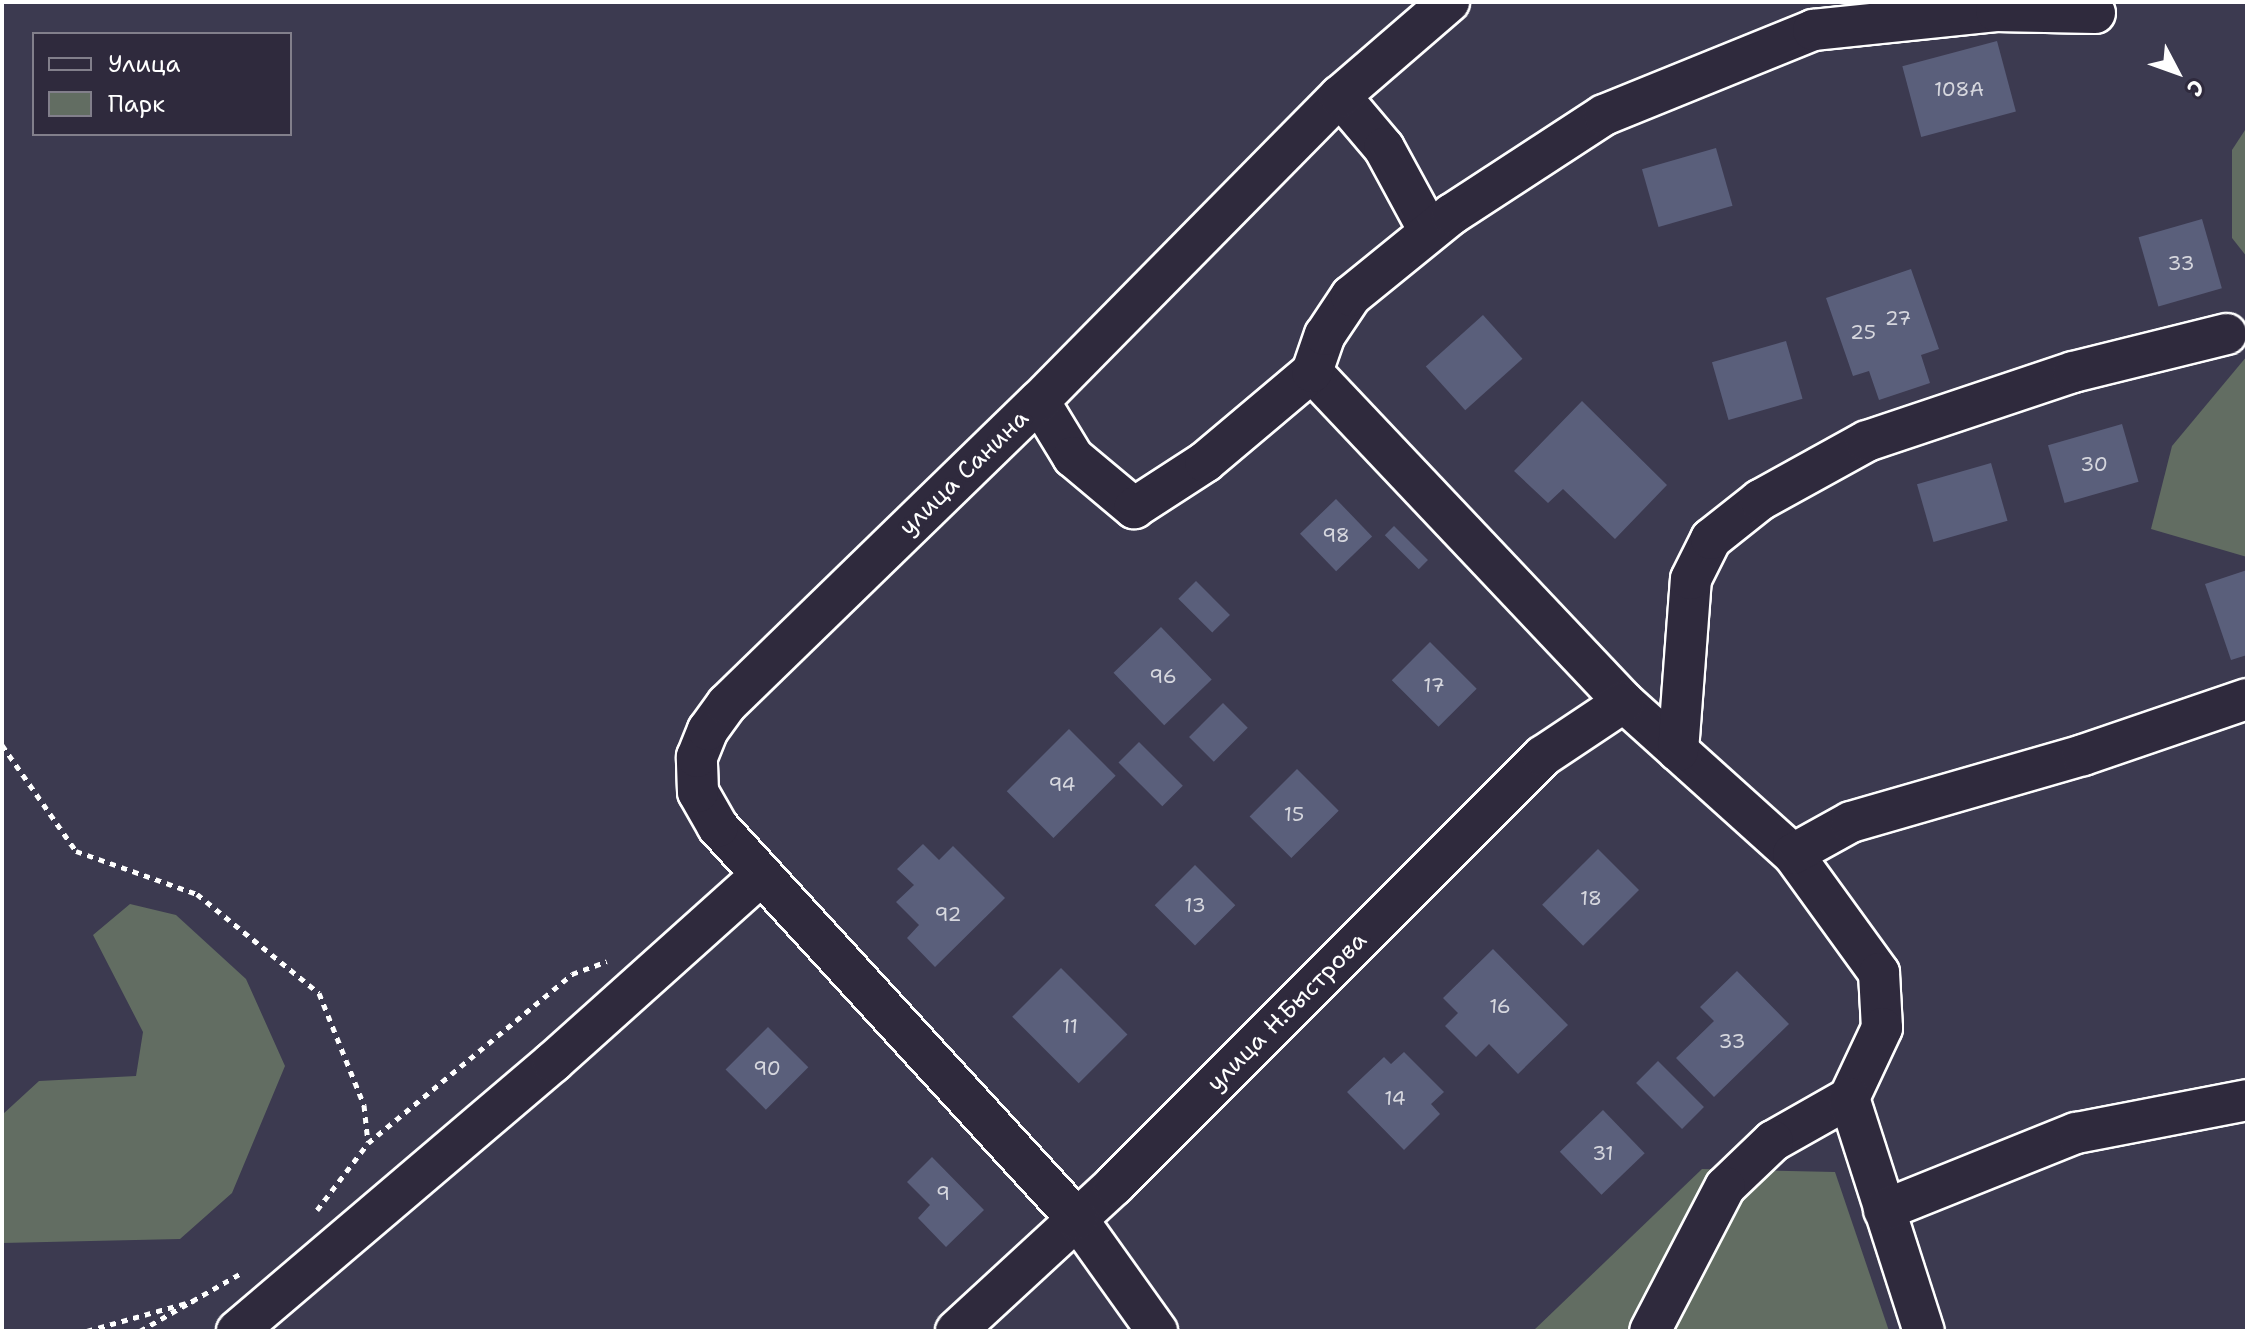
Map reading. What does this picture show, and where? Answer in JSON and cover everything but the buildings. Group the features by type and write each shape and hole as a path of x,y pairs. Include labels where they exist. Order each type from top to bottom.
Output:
{"street":[{"name":"улица Санина","path":"1157,1331 1077,1219 759,877 718,827 698,792 697,757 708,730 727,704 1039,401 1340,96 1449,2"},
{"path":"1039,401 1073,457 1134,508 1205,462 1312,372 1325,335 1351,296 1429,231 1604,115 1813,30 1996,11 2095,13"},
{"path":"1340,96 1384,148 1429,231"},
{"path":"1678,751 1691,579 1711,539 1760,500 1867,441 2073,372 2226,334"},
{"path":"1312,372 1624,702 1793,854 1879,973 1882,1028 1849,1098 1773,1141 1725,1187 1650,1331"},
{"path":"1793,854 1851,822 2083,755 2247,699"},
{"name":"улица Н.Быстрова","path":"956,1331 1077,1219 1543,756 1624,702"},
{"path":"237,1331 553,1062 759,877"},
{"path":"1849,1098 1924,1331"},
{"path":"1884,1210 2076,1133 2247,1100"}],"path":[{"path":"2,745 76,851 197,894 319,993 364,1105 368,1143"},
{"path":"306,1224 368,1143 572,974 614,958"},
{"path":"140,1331 205,1298 245,1271"},
{"path":"87,1331 205,1298"}],"green space":[{"path":"2247,127 2247,257 2232,238 2232,150"},
{"path":"2247,356 2247,557 2151,529 2172,446"},
{"path":"130,904 176,915 246,979 285,1066 232,1193 180,1239 2,1243 2,1115 39,1081 136,1076 143,1032 93,935"},
{"path":"1702,1169 1835,1172 1889,1331 1533,1331"}]}
